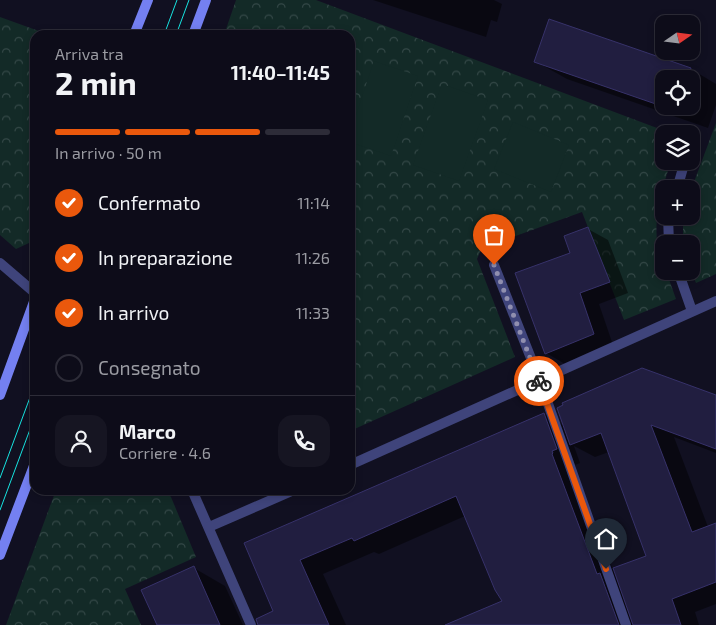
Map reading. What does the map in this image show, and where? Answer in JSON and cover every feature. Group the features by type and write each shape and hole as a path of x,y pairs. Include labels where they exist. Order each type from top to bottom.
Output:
{"main road":[{"path":"136,30 148,0"},
{"path":"195,30 206,0"},
{"path":"0,395 30,313"},
{"path":"0,555 30,475"}],"street":[{"path":"0,263 30,289"},
{"path":"494,265 540,381 626,625"},
{"path":"681,280 692,312"},
{"path":"355,463 716,302"},
{"path":"24,489 30,482"},
{"path":"188,495 209,527"},
{"path":"194,495 251,625"},
{"path":"209,527 283,495"}],"green space":[{"path":"236,0 316,0 655,127 655,170 668,170 665,180 655,180 655,225 657,225 657,235 655,235 655,280 669,280 676,299 624,320 582,212 482,248 477,259 515,357 355,429 355,30 226,30"},
{"path":"0,17 36,30 30,30 30,240 29,243 16,249 0,235"},
{"path":"374,61 418,76 391,156 355,144 355,118"},
{"path":"442,84 488,100 459,181 413,165"},
{"path":"513,122 569,145 551,192 494,169"},
{"path":"716,123 716,274 696,283 695,280 700,280 700,235 683,235 683,225 700,225 700,180 695,180"},
{"path":"54,495 169,495 171,497 196,557 125,589 141,625 6,625"}],"building":[{"path":"549,19 655,56 655,60 668,60 691,68 690,70 655,70 655,104 534,62"},
{"path":"588,227 610,282 580,293 594,334 545,354 515,273 570,253 564,236"},
{"path":"642,368 716,395 716,449 651,425 692,532 716,523 716,582 672,599 681,625 633,625 613,568 646,556 601,433 570,445 557,408 563,405 562,403"},
{"path":"544,413 557,449 552,451 552,454 597,574 600,573 619,625 445,625 502,601 495,590 456,496 354,541 352,538 300,560 329,625 258,625 256,619 273,611 244,543"},
{"path":"194,566 220,625 157,625 141,590"}],"tram line":[{"path":"166,30 177,0"},
{"path":"178,30 189,0"},
{"path":"0,478 30,397"},
{"path":"0,510 30,429"}],"way so far":[{"path":"494,265 539,381"}],"route":[{"path":"539,381 606,569"}]}
